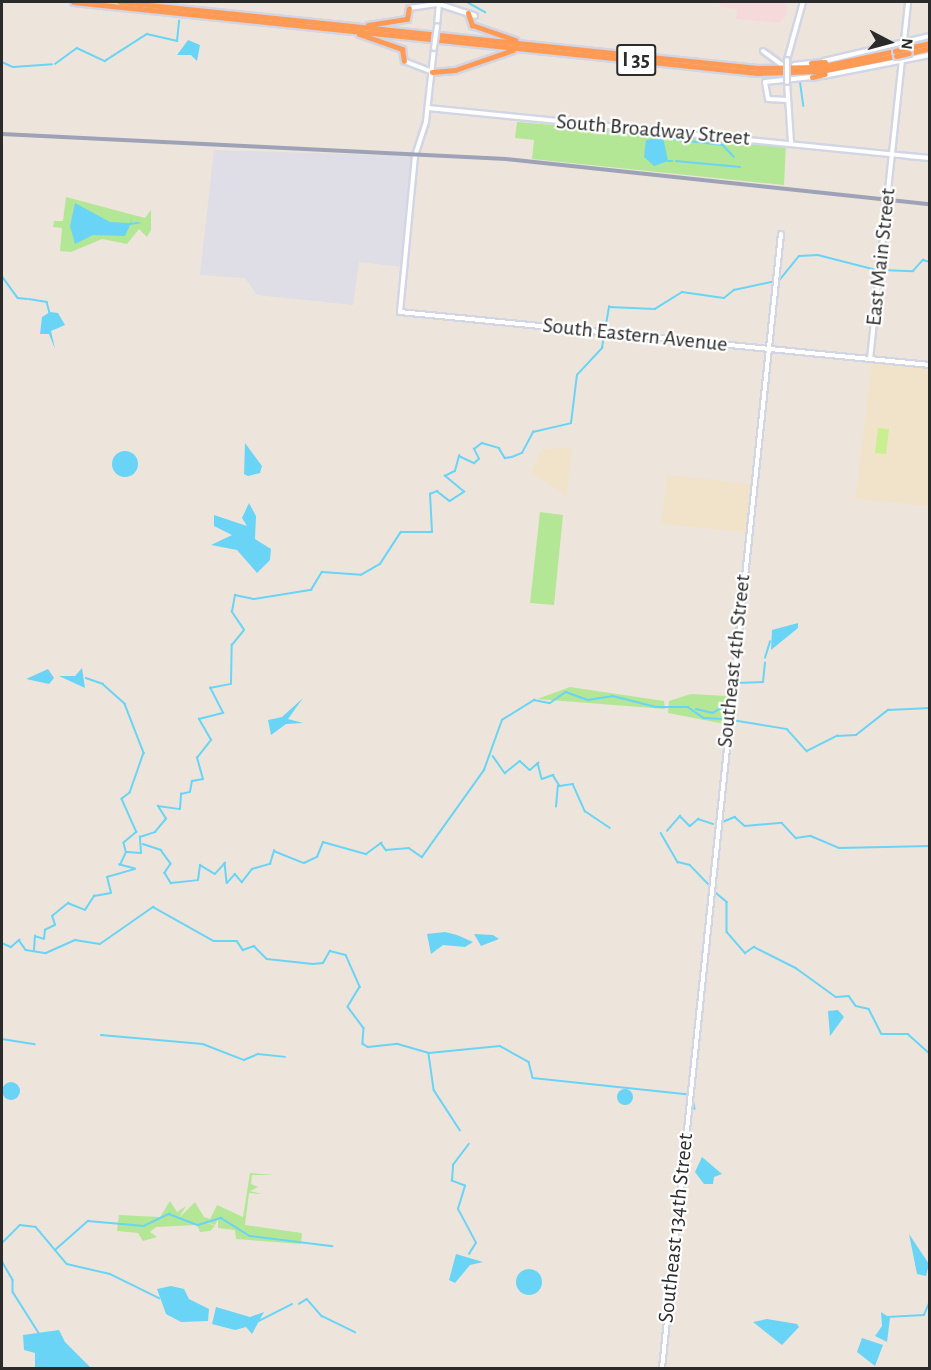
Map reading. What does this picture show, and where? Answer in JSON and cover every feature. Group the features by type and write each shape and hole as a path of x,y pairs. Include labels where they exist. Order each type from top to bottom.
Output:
{"highway":[{"name":"I 35","path":"73,2 346,28 732,70 834,69 930,43"},
{"name":"I 35","path":"120,2 346,28"},
{"path":"346,28 404,20 409,8"},
{"path":"468,13 469,20 488,32 530,47"},
{"path":"469,20 475,16"},
{"path":"346,28 402,49 404,61"},
{"name":"I 35","path":"530,47 750,67 803,68 895,53"},
{"path":"432,72 455,70 502,51 530,47"},
{"name":"I 35","path":"909,50 930,48"},
{"path":"811,63 859,59"},
{"path":"750,67 785,63"},
{"path":"812,77 834,69"},
{"path":"732,70 773,78"}],"main road":[{"path":"791,143 785,63 793,25 803,2"},
{"name":"East Main Street","path":"870,359 908,2"},
{"path":"428,108 434,48 442,3"},
{"path":"409,8 442,3 475,16"},
{"path":"789,20 793,25"},
{"path":"763,51 785,63 811,63 930,36"},
{"path":"788,100 771,101 764,95 764,84 773,78 812,77 930,55"},
{"path":"404,61 432,72"},
{"name":"South Broadway Street","path":"428,108 930,158"},
{"name":"South Eastern Avenue","path":"428,108 415,156 400,312 930,365"},
{"name":"Southeast 4th Street","path":"690,1088 781,234"},
{"name":"Southeast 134th Street","path":"662,1368 690,1088"}],"shaded area":[{"path":"719,2 787,2 787,15 779,23 736,19 737,9 720,7"},
{"path":"214,150 413,156 402,267 359,262 353,305 257,295 245,278 200,275"},
{"path":"872,363 929,368 929,506 855,499"},
{"path":"572,448 566,496 531,472 542,449"},
{"path":"667,475 752,484 746,532 661,524"}],"green space":[{"path":"517,122 786,145 784,185 532,159 534,140 515,138"},
{"path":"66,197 145,218 151,210 151,230 147,237 139,229 127,244 102,239 71,252 60,251 62,228 53,227 54,221 63,221"},
{"path":"878,428 889,429 886,454 875,453"},
{"path":"540,512 563,515 554,605 530,603"},
{"path":"570,687 664,701 665,709 537,699"},
{"path":"691,694 727,696 725,724 668,713 669,701"},
{"path":"250,1173 274,1175 252,1175 251,1184 258,1187 250,1191 262,1194 249,1193 245,1225 302,1233 301,1244 236,1239 235,1230 218,1228 218,1219 215,1225 205,1222 215,1226 210,1231 200,1232 197,1225 156,1227 150,1232 157,1237 143,1241 138,1233 117,1231 119,1215 160,1217 170,1201 177,1212 186,1206 179,1218 195,1202 204,1217 210,1219 217,1205 243,1217"}],"water":[{"path":"188,40 200,45 197,61 191,55 177,55"},
{"path":"663,137 668,161 654,166 644,157 646,140"},
{"path":"75,203 110,222 130,223 132,217 131,223 142,223 130,225 125,236 93,235 75,244 70,226"},
{"path":"50,312 58,313 65,325 51,331 55,349 49,334 40,334 42,317"},
{"path":"245,443 262,466 260,473 248,476 244,474"},
{"path":"125,451 134,455 138,464 134,473 125,477 116,473 112,464 116,455"},
{"path":"249,503 256,516 255,539 271,549 270,560 257,573 237,550 211,545 232,535 214,526 214,515 247,526 242,518"},
{"path":"798,623 798,628 771,650 772,630"},
{"path":"82,668 85,688 59,676 75,676"},
{"path":"48,669 54,678 49,684 26,679"},
{"path":"303,698 288,719 303,723 286,724 271,735 268,720 282,717"},
{"path":"445,932 473,942 465,947 443,945 431,954 427,934"},
{"path":"474,934 493,935 499,939 481,946"},
{"path":"838,1010 844,1017 830,1036 828,1011"},
{"path":"11,1082 17,1085 20,1091 17,1097 11,1100 5,1097 2,1091 5,1085"},
{"path":"622,1089 628,1089 633,1097 631,1103 622,1105 617,1100 617,1094"},
{"path":"702,1157 722,1174 714,1177 713,1184 704,1184 695,1172"},
{"path":"909,1234 929,1264 926,1276 917,1274"},
{"path":"456,1254 483,1262 470,1265 455,1283 449,1280"},
{"path":"529,1269 538,1273 542,1282 538,1291 529,1295 520,1291 516,1282 520,1273"},
{"path":"171,1286 184,1289 189,1299 209,1309 208,1321 181,1322 166,1314 157,1289"},
{"path":"216,1307 250,1317 264,1312 252,1334 246,1327 235,1330 212,1324"},
{"path":"881,1312 890,1318 887,1342 875,1336 882,1326"},
{"path":"767,1319 797,1324 799,1327 782,1345 753,1322"},
{"path":"59,1330 65,1342 91,1368 35,1368 35,1353 24,1350 23,1335"},
{"path":"862,1338 883,1345 875,1366 857,1352"}],"waterway":[{"path":"467,2 485,12"},
{"path":"55,64 77,48 105,61 147,34 177,41 179,21"},
{"path":"2,62 13,67 52,64"},
{"path":"800,79 804,106"},
{"path":"671,139 723,145 734,157"},
{"path":"676,161 740,167"},
{"path":"778,282 799,256 818,255 877,270"},
{"path":"881,270 913,271 923,260 930,262"},
{"path":"2,276 18,298 27,299"},
{"path":"127,852 141,853 140,837 155,832 166,819 158,806 180,809 181,794 190,792 192,781 203,779 197,758 211,740 199,719 223,713 210,688 231,684 232,645 244,630 232,612 235,595 254,599 311,590 322,572 361,575 380,564 401,532 432,532 430,494 437,491 450,501 464,492 445,476 455,471 459,456 474,463 479,459 474,449 482,443 499,448 505,458 512,457 522,453 533,432 571,423 577,375 602,348 609,307 655,309 682,292 724,298 734,290 773,282"},
{"path":"29,299 47,302 50,313"},
{"path":"765,658 770,642"},
{"path":"732,706 738,683 763,682 765,663"},
{"path":"86,678 103,684 125,704 144,753 130,793 122,799 137,832 124,843 126,851"},
{"path":"143,844 161,850 171,864 165,873 171,883 198,880 200,865 215,874 225,863 227,883 235,874 242,882 252,869 270,864 274,851 304,863 317,857 323,842 366,854 381,843 386,850 409,848 422,857 484,770 502,720 534,700 550,703 566,692 588,700 613,696 656,707 688,707 704,718 725,719"},
{"path":"696,709 713,713 726,705"},
{"path":"732,720 787,729 807,751 837,736 856,735 888,710 930,708"},
{"path":"493,756 505,773 520,761 530,770 538,763 542,779 553,775 560,786 573,784 585,811 610,828"},
{"path":"556,807 558,786"},
{"path":"667,831 680,816 690,826 698,819 713,824"},
{"path":"720,823 735,817 745,826 782,823 796,838 811,836 839,848 930,846"},
{"path":"661,833 678,862 690,865 711,887"},
{"path":"34,950 35,936 44,939 45,930 55,925 52,916 68,903 85,910 94,896 111,893 107,877 135,869 120,865 126,852"},
{"path":"714,891 727,902 727,932 745,953 754,947 796,968 836,997 849,996 856,1006 869,1009 882,1034 908,1034 930,1054"},
{"path":"2,943 11,947 19,940 26,950 46,953 75,940 100,944 153,907 214,941 237,941 243,950 254,946 267,959 313,964 323,963 330,951 346,955 360,987 348,1007 364,1028 363,1044 368,1047 398,1044 429,1053 500,1046 529,1062 533,1078 686,1094"},
{"path":"101,1035 203,1044 244,1060 258,1054 285,1057"},
{"path":"2,1039 35,1044"},
{"path":"429,1054 434,1090 460,1130"},
{"path":"692,1095 695,1109"},
{"path":"469,1144 453,1165 452,1181 465,1186 458,1209 476,1243 469,1254"},
{"path":"55,1250 88,1221 144,1226 169,1214 198,1225 221,1218 250,1236 332,1246"},
{"path":"2,1243 20,1225 36,1227 67,1264 110,1274 159,1298"},
{"path":"2,1261 13,1280 13,1292 39,1333"},
{"path":"299,1304 307,1299 322,1316 355,1332"},
{"path":"887,1317 924,1315 930,1301"},
{"path":"259,1321 292,1304"}],"railway":[{"path":"2,134 506,159 930,204"}]}
